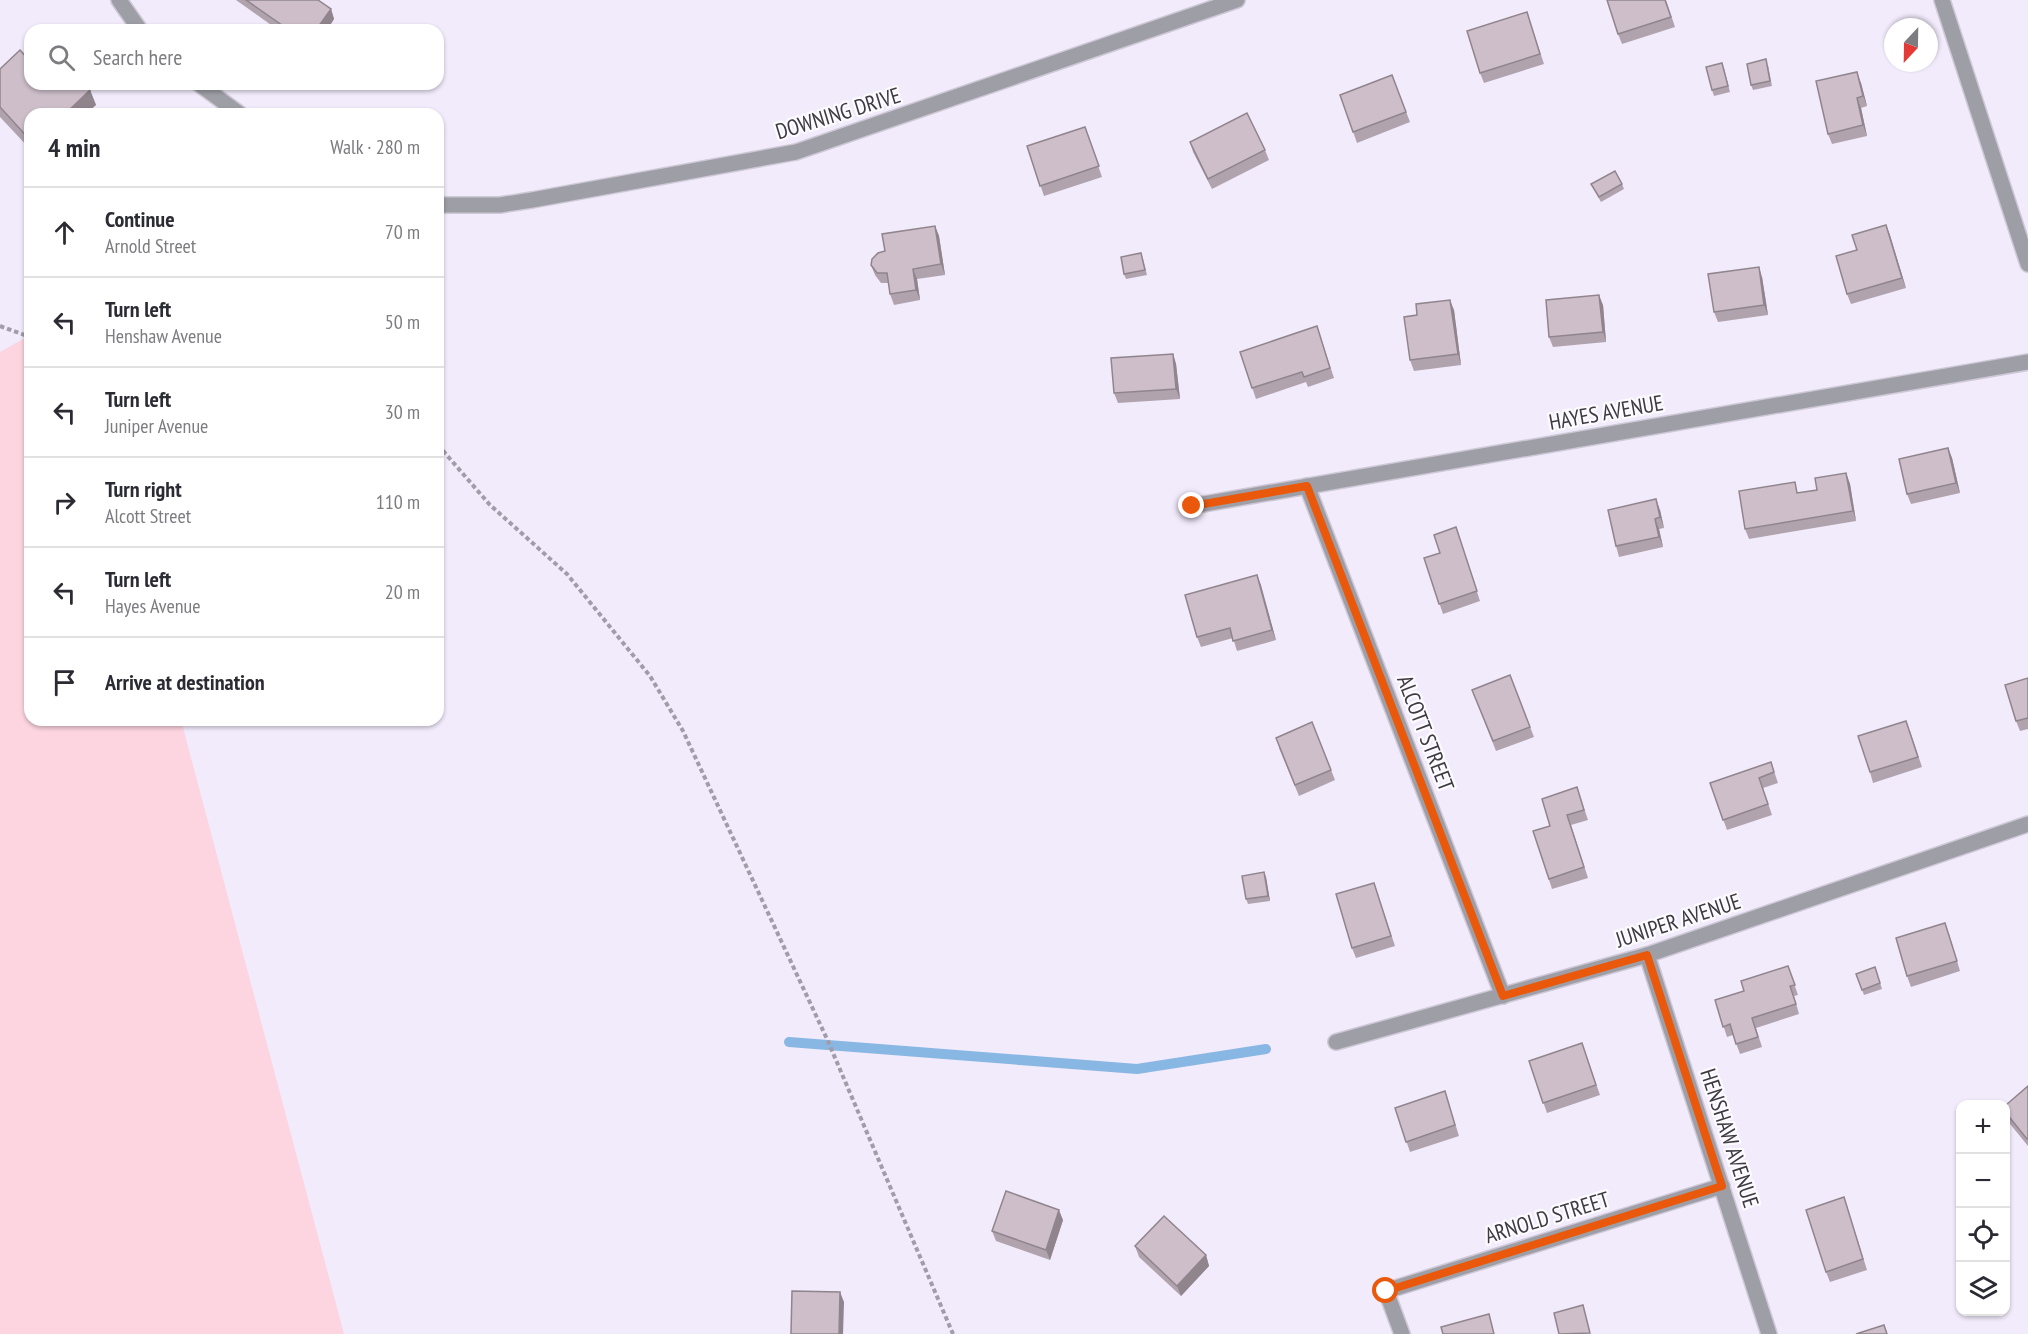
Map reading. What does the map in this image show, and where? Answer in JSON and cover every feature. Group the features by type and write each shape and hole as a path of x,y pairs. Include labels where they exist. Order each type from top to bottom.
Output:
{"street":[{"path":"119,0 136,24"},
{"name":"DOWNING DRIVE","path":"444,205 500,205 796,152 1237,0"},
{"path":"1942,0 2028,264"},
{"path":"207,90 232,108"},
{"name":"HAYES AVENUE","path":"1192,506 2028,362"},
{"name":"ALCOTT STREET","path":"1307,486 1503,996"},
{"name":"JUNIPER AVENUE","path":"1336,1042 1647,955 2028,824"},
{"name":"HENSHAW AVENUE","path":"1647,955 1769,1334"},
{"name":"ARNOLD STREET","path":"1402,1334 1386,1291 1722,1186"}],"path":[{"path":"0,326 24,335"},
{"path":"444,452 490,505 567,574 650,676 683,731 826,1039 952,1334"}],"shaded area":[{"path":"24,338 24,726 183,726 344,1334 0,1334 0,352"}],"building":[{"path":"246,0 318,0 331,9 320,24 280,24"},
{"path":"1607,0 1665,0 1671,17 1618,34"},
{"path":"1527,12 1540,54 1480,73 1467,31"},
{"path":"20,50 24,54 24,90 90,90 71,108 24,108 24,133 0,107 0,69"},
{"path":"1766,59 1770,81 1751,85 1747,64"},
{"path":"1722,63 1728,86 1712,90 1706,67"},
{"path":"1857,72 1863,96 1857,98 1863,125 1828,134 1816,81"},
{"path":"1392,75 1406,112 1353,132 1340,95"},
{"path":"1247,113 1265,150 1208,179 1190,142"},
{"path":"1085,127 1099,166 1040,186 1027,146"},
{"path":"1615,171 1622,184 1599,197 1591,184"},
{"path":"1886,225 1902,278 1847,294 1836,256 1857,250 1852,235"},
{"path":"935,226 941,264 913,269 916,290 890,294 887,273 877,273 871,265 872,259 878,253 885,251 882,234"},
{"path":"1141,253 1145,270 1124,274 1121,257"},
{"path":"1759,267 1764,305 1714,312 1708,274"},
{"path":"1599,295 1603,332 1549,337 1546,300"},
{"path":"1450,300 1458,354 1410,360 1404,317 1417,315 1416,304"},
{"path":"1317,326 1330,368 1304,377 1302,372 1252,388 1240,352"},
{"path":"1173,354 1176,389 1114,393 1111,358"},
{"path":"1948,448 1956,483 1907,494 1899,459"},
{"path":"1846,473 1853,511 1745,529 1739,491 1795,482 1797,493 1817,490 1815,478"},
{"path":"1656,499 1660,517 1655,519 1659,537 1616,546 1608,510"},
{"path":"1456,527 1477,591 1439,604 1424,558 1440,553 1434,535"},
{"path":"1257,575 1272,630 1233,641 1230,628 1197,637 1185,595"},
{"path":"1510,675 1530,727 1493,741 1472,690"},
{"path":"2028,678 2028,718 2016,721 2005,685"},
{"path":"1906,721 1918,757 1870,772 1858,736"},
{"path":"1312,722 1331,770 1295,785 1276,738"},
{"path":"1771,762 1774,772 1759,778 1768,804 1723,820 1710,783"},
{"path":"1577,787 1584,810 1567,815 1584,867 1549,879 1533,831 1550,826 1542,799"},
{"path":"1264,872 1268,896 1246,899 1242,876"},
{"path":"1374,883 1391,936 1352,948 1336,894"},
{"path":"1945,923 1957,961 1907,976 1896,938"},
{"path":"1788,966 1795,985 1790,986 1796,1004 1752,1018 1758,1037 1736,1044 1730,1024 1723,1027 1715,1000 1744,991 1741,981"},
{"path":"1875,967 1880,983 1862,990 1856,974"},
{"path":"1582,1043 1596,1085 1543,1103 1529,1061"},
{"path":"2028,1086 2028,1139 2010,1118 2010,1102"},
{"path":"1445,1091 1455,1125 1406,1142 1395,1108"},
{"path":"1006,1191 1059,1210 1046,1250 992,1231"},
{"path":"1844,1197 1863,1259 1826,1272 1806,1210"},
{"path":"1164,1216 1206,1255 1177,1286 1135,1246"},
{"path":"792,1291 840,1292 839,1334 791,1334"},
{"path":"1583,1305 1590,1333 1559,1334 1554,1313"},
{"path":"1489,1314 1494,1334 1443,1334 1441,1327"},
{"path":"1884,1325 1887,1334 1856,1334"}],"waterway":[{"path":"789,1042 1137,1069 1266,1049"}],"route":[{"path":"1192,506 1307,486 1503,996 1647,955 1722,1186 1386,1291"}]}
